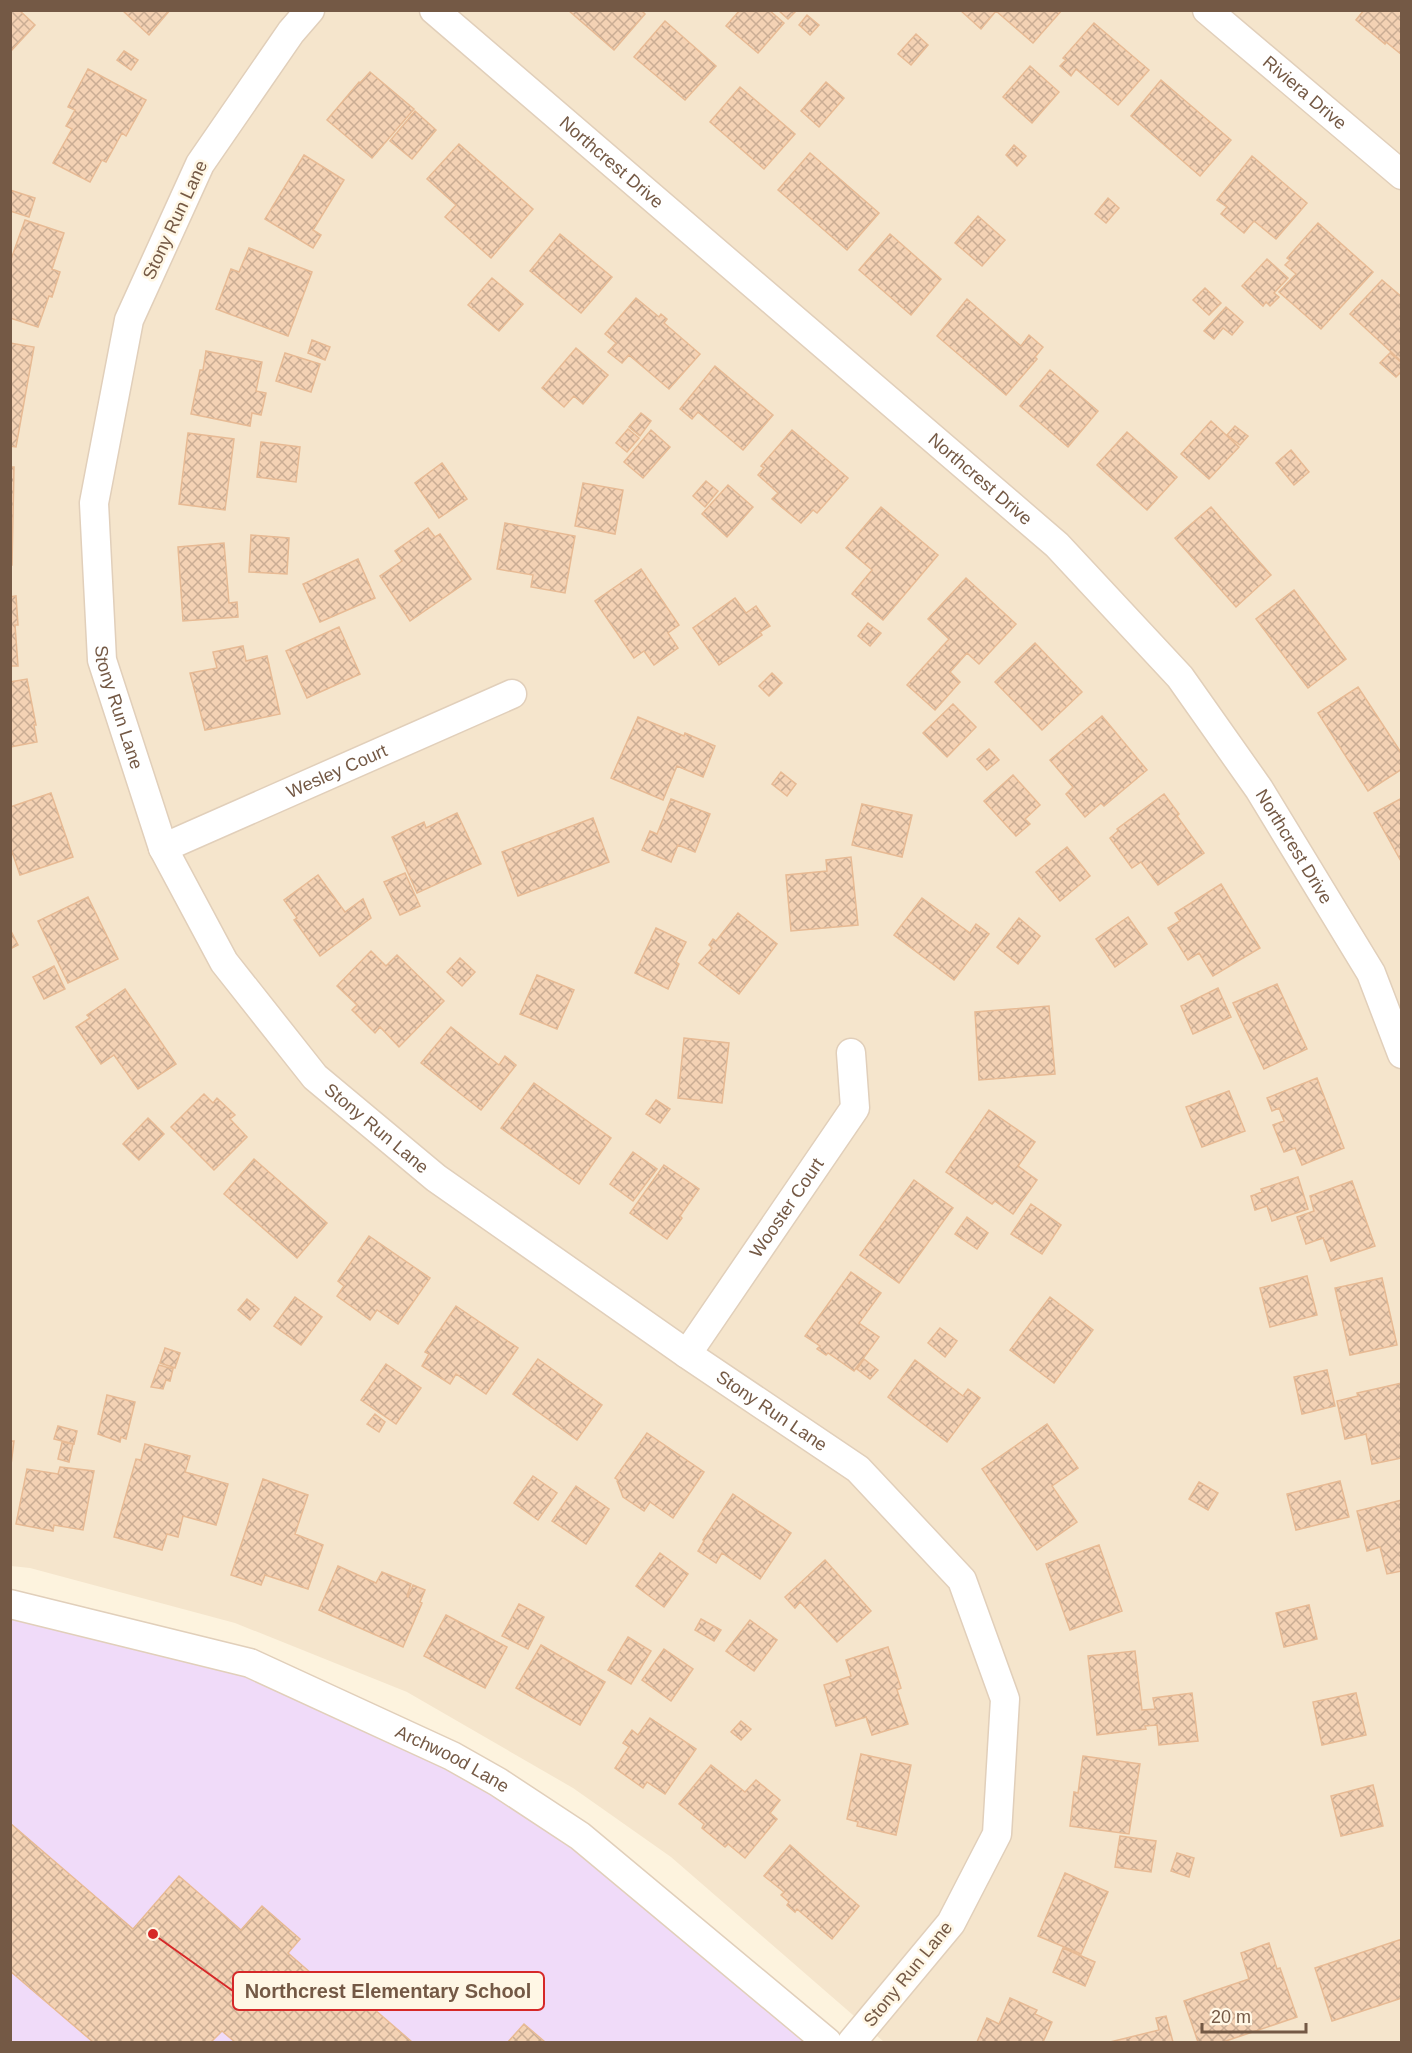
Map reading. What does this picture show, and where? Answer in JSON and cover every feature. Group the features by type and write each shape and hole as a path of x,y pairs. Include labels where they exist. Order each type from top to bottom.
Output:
{"street":[{"name":"Stony Run Lane","path":"310,10 291,32 200,164 129,320 94,503 102,660 163,848 224,962 315,1077 436,1178 687,1354 858,1469 962,1580 1005,1699 997,1834 951,1923 852,2043"},
{"name":"Northcrest Drive","path":"434,10 1057,545 1180,676 1259,789 1371,973 1401,1054"},
{"name":"Riviera Drive","path":"1207,10 1401,175"},
{"name":"Wesley Court","path":"163,848 512,694"},
{"name":"Wooster Court","path":"687,1354 855,1108 851,1053"},
{"name":"Archwood Lane","path":"10,1604 250,1663 452,1756 498,1782 580,1836 827,2043"}],"shaded area":[{"path":"10,11 1401,11 1401,2042 884,2042 671,1857 573,1788 407,1692 235,1623 30,1568 11,1566"},
{"path":"11,1604 250,1663 452,1756 827,2042 11,2042"}],"building":[{"path":"10,10 19,10 35,25 10,52"},
{"path":"122,10 170,10 149,35"},
{"path":"568,10 641,10 645,14 614,50"},
{"path":"740,10 769,10 784,23 758,53 726,26"},
{"path":"778,10 797,10 788,19"},
{"path":"960,10 1062,10 1033,43 996,11 981,29"},
{"path":"1364,10 1402,10 1402,55 1356,20"},
{"path":"807,15 819,25 810,35 799,25"},
{"path":"665,21 716,66 685,100 634,57"},
{"path":"1094,23 1149,70 1118,105 1076,69 1071,76 1060,66 1066,60 1063,58"},
{"path":"916,34 928,45 911,65 898,54"},
{"path":"124,51 138,60 131,70 117,60"},
{"path":"1030,66 1059,92 1032,123 1003,97"},
{"path":"88,69 146,100 126,136 122,133 106,162 102,160 90,182 53,163 72,129 66,126 75,110 68,107"},
{"path":"370,72 414,109 372,158 327,120"},
{"path":"1161,80 1231,140 1200,176 1131,116"},
{"path":"826,82 844,98 819,127 801,111"},
{"path":"740,87 795,134 764,169 710,122"},
{"path":"415,111 436,130 412,159 390,141"},
{"path":"459,144 533,209 491,258 445,217 456,205 427,179"},
{"path":"1014,145 1026,156 1017,166 1006,155"},
{"path":"810,153 879,213 847,250 778,190"},
{"path":"304,155 344,180 313,230 321,235 313,248 265,219"},
{"path":"1252,156 1307,203 1276,239 1254,221 1244,233 1221,214 1227,207 1217,200"},
{"path":"10,190 35,198 29,217 10,211"},
{"path":"1108,198 1119,208 1106,223 1095,214"},
{"path":"978,216 1005,240 982,266 955,243"},
{"path":"25,220 64,233 52,269 60,272 52,297 49,296 38,327 10,318 10,262"},
{"path":"1318,223 1373,272 1321,329 1279,292 1296,274 1285,265 1290,260 1287,258"},
{"path":"560,234 612,277 581,313 530,271"},
{"path":"890,234 941,279 911,315 859,270"},
{"path":"249,248 312,272 288,336 216,309 231,269 239,272"},
{"path":"1267,259 1288,278 1274,293 1279,297 1270,306 1266,302 1263,306 1242,286"},
{"path":"492,278 523,304 499,331 468,305"},
{"path":"1382,280 1402,297 1402,362 1350,314"},
{"path":"1205,288 1221,303 1209,315 1193,300"},
{"path":"636,298 659,317 661,314 667,319 664,323 700,354 669,389 629,355 622,363 608,352 616,343 605,334"},
{"path":"967,299 1021,346 1029,335 1043,347 1035,357 1037,359 1006,395 937,336"},
{"path":"1226,307 1243,322 1232,335 1223,328 1214,339 1204,331"},
{"path":"312,340 330,347 325,360 308,353"},
{"path":"10,343 34,347 16,447 10,446"},
{"path":"576,348 608,375 583,404 574,396 564,407 542,388"},
{"path":"206,351 262,362 256,391 266,393 261,415 252,413 250,426 191,414"},
{"path":"285,353 320,364 311,392 276,381"},
{"path":"1390,353 1402,363 1402,371 1396,377 1380,363"},
{"path":"715,366 773,415 743,450 698,412 692,419 680,409"},
{"path":"1050,370 1098,411 1068,447 1020,406"},
{"path":"641,413 651,421 640,436 629,427"},
{"path":"1211,421 1239,447 1209,479 1181,454"},
{"path":"1235,426 1248,436 1240,445 1227,435"},
{"path":"628,429 639,438 627,452 616,443"},
{"path":"651,430 670,447 643,478 624,462"},
{"path":"792,430 848,478 817,513 813,510 801,523 772,499 778,493 758,475 764,468 761,466"},
{"path":"1127,432 1177,477 1147,510 1097,465"},
{"path":"188,433 234,439 225,510 179,504"},
{"path":"261,442 300,447 296,482 257,477"},
{"path":"1291,450 1309,472 1294,485 1276,463"},
{"path":"442,463 467,499 439,518 415,483"},
{"path":"10,467 14,467 12,565 10,565"},
{"path":"706,481 718,491 705,507 693,496"},
{"path":"583,483 623,490 615,534 575,526"},
{"path":"728,485 753,507 727,537 702,514"},
{"path":"881,507 938,555 883,620 852,594 872,570 846,548"},
{"path":"1211,507 1271,575 1236,607 1175,538"},
{"path":"505,523 575,536 565,593 531,587 533,575 497,569"},
{"path":"428,528 435,537 440,534 471,579 410,621 380,576 402,561 395,551"},
{"path":"251,535 289,538 287,574 249,572"},
{"path":"224,543 229,603 237,602 238,617 183,621 178,547"},
{"path":"358,559 375,598 320,622 303,584"},
{"path":"641,569 679,625 668,633 678,648 654,665 644,651 634,658 595,601"},
{"path":"966,578 1016,624 979,664 967,653 950,672 960,682 935,710 907,685 949,639 928,619"},
{"path":"1294,590 1346,659 1308,688 1256,619"},
{"path":"16,596 18,625 15,625 18,666 10,666 10,597"},
{"path":"735,598 746,613 756,606 770,626 760,632 762,635 719,665 693,628"},
{"path":"868,623 881,633 870,646 858,636"},
{"path":"339,627 360,674 307,698 286,651"},
{"path":"1035,643 1082,692 1042,730 995,682"},
{"path":"243,646 246,661 267,656 280,714 205,730 190,673 217,668 213,652"},
{"path":"772,673 782,683 769,696 759,686"},
{"path":"27,679 37,742 10,747 10,682"},
{"path":"1358,687 1402,754 1402,769 1368,791 1318,713"},
{"path":"953,704 976,727 947,757 923,733"},
{"path":"1102,716 1147,770 1104,806 1101,803 1085,817 1066,794 1073,787 1050,760"},
{"path":"638,717 715,746 703,777 677,766 663,800 611,778"},
{"path":"989,749 999,760 987,770 977,759"},
{"path":"781,772 796,784 787,796 772,784"},
{"path":"1013,775 1040,805 1025,819 1030,824 1016,836 984,801"},
{"path":"51,793 73,857 20,875 10,846 10,807"},
{"path":"1164,794 1204,853 1158,885 1141,862 1132,868 1110,838 1118,831 1117,829"},
{"path":"1402,798 1402,863 1374,813"},
{"path":"671,799 710,814 695,852 678,845 671,862 642,850 650,831 657,834"},
{"path":"862,804 912,815 902,857 852,845"},
{"path":"457,813 481,864 417,893 392,837 424,822 426,828"},
{"path":"593,818 609,862 518,896 502,852"},
{"path":"1067,847 1090,876 1060,901 1036,872"},
{"path":"851,857 858,925 791,931 786,875 827,871 826,860"},
{"path":"405,873 420,906 400,915 384,882"},
{"path":"318,875 345,912 363,899 371,918 320,956 294,920 297,918 284,900"},
{"path":"1221,884 1260,948 1213,976 1199,953 1188,960 1168,928 1180,921 1175,913"},
{"path":"88,897 118,959 68,983 38,921"},
{"path":"922,898 970,933 976,924 989,934 954,980 894,935"},
{"path":"738,913 777,944 739,994 699,963 712,948 709,945 713,939 716,941"},
{"path":"1128,917 1147,944 1115,967 1096,939"},
{"path":"1019,918 1040,936 1018,964 997,947"},
{"path":"656,928 686,942 676,962 679,964 668,989 635,973"},
{"path":"10,929 18,945 10,949"},
{"path":"371,951 386,966 397,955 444,1001 399,1047 380,1027 375,1033 352,1010 357,1005 337,986"},
{"path":"460,958 475,972 462,986 447,972"},
{"path":"54,966 65,989 44,999 33,977"},
{"path":"537,975 574,990 557,1029 520,1014"},
{"path":"1277,984 1307,1049 1264,1069 1233,1003"},
{"path":"1218,988 1231,1017 1193,1034 1181,1006"},
{"path":"125,989 176,1064 138,1089 114,1055 101,1064 76,1027 90,1018 87,1015"},
{"path":"1049,1006 1055,1074 979,1080 975,1012"},
{"path":"451,1027 499,1065 505,1056 516,1065 481,1110 421,1063"},
{"path":"684,1038 729,1043 722,1103 678,1098"},
{"path":"1317,1078 1344,1148 1302,1165 1295,1148 1284,1152 1273,1125 1284,1121 1279,1108 1272,1111 1267,1098"},
{"path":"534,1083 611,1138 579,1184 501,1128"},
{"path":"1229,1091 1245,1131 1202,1147 1186,1107"},
{"path":"204,1094 213,1103 217,1098 235,1115 230,1119 247,1137 214,1170 171,1127"},
{"path":"656,1100 670,1109 660,1123 646,1114"},
{"path":"989,1110 1035,1142 1018,1166 1037,1180 1013,1214 995,1201 992,1204 946,1172"},
{"path":"148,1118 164,1134 139,1160 123,1144"},
{"path":"633,1152 657,1169 633,1201 610,1184"},
{"path":"254,1159 327,1223 297,1258 224,1194"},
{"path":"664,1165 699,1189 667,1239 630,1213"},
{"path":"1298,1177 1308,1209 1272,1221 1267,1206 1255,1210 1251,1196 1262,1192 1261,1189"},
{"path":"914,1180 953,1208 899,1283 860,1255"},
{"path":"1352,1181 1375,1246 1331,1261 1323,1238 1306,1244 1297,1217 1314,1211 1310,1196"},
{"path":"1031,1204 1061,1225 1042,1254 1011,1234"},
{"path":"967,1217 988,1233 977,1249 955,1234"},
{"path":"369,1236 430,1278 398,1324 377,1310 370,1320 337,1296 344,1286 338,1281"},
{"path":"851,1272 881,1293 859,1323 879,1337 854,1371 828,1353 826,1355 817,1349 820,1346 805,1336"},
{"path":"1307,1276 1317,1315 1270,1327 1260,1288"},
{"path":"1382,1278 1397,1345 1350,1355 1335,1288"},
{"path":"295,1297 322,1317 301,1345 274,1326"},
{"path":"1050,1297 1093,1330 1054,1383 1010,1350"},
{"path":"247,1299 259,1309 250,1320 238,1310"},
{"path":"456,1306 518,1348 486,1394 456,1374 450,1384 422,1366 429,1354 425,1352"},
{"path":"940,1328 957,1341 945,1357 928,1343"},
{"path":"165,1348 180,1353 175,1368 160,1363"},
{"path":"538,1359 602,1405 577,1440 513,1394"},
{"path":"864,1359 878,1370 870,1379 857,1369"},
{"path":"915,1360 963,1396 968,1389 980,1398 947,1442 888,1397"},
{"path":"386,1364 421,1388 396,1424 361,1400"},
{"path":"159,1365 173,1369 170,1381 166,1380 163,1389 151,1387"},
{"path":"1327,1370 1335,1406 1302,1414 1294,1377"},
{"path":"1402,1383 1402,1458 1372,1464 1366,1434 1345,1439 1337,1401 1358,1396 1357,1393"},
{"path":"107,1395 135,1402 126,1439 121,1437 120,1442 98,1434"},
{"path":"375,1414 385,1422 379,1432 367,1424"},
{"path":"1047,1424 1078,1468 1052,1486 1077,1522 1037,1550 982,1469"},
{"path":"58,1426 77,1431 74,1444 54,1439"},
{"path":"647,1433 704,1472 673,1518 650,1502 644,1511 623,1497 618,1480 615,1478"},
{"path":"10,1441 14,1441 10,1473"},
{"path":"62,1442 73,1444 69,1462 58,1459"},
{"path":"145,1444 190,1456 185,1472 228,1484 216,1525 183,1516 178,1537 167,1534 162,1550 114,1537 136,1459 141,1460"},
{"path":"60,1467 94,1471 83,1530 54,1525 53,1531 16,1524 27,1469 58,1474"},
{"path":"533,1476 557,1493 538,1520 514,1503"},
{"path":"263,1479 308,1495 295,1534 323,1545 308,1589 265,1575 261,1585 231,1575"},
{"path":"1340,1481 1349,1517 1296,1530 1287,1494"},
{"path":"1199,1482 1218,1493 1208,1510 1189,1499"},
{"path":"576,1486 609,1509 586,1544 552,1521"},
{"path":"733,1494 791,1533 760,1579 722,1553 716,1563 698,1551"},
{"path":"1402,1500 1402,1571 1387,1574 1380,1547 1367,1551 1357,1511"},
{"path":"1099,1545 1122,1611 1070,1630 1046,1564"},
{"path":"660,1553 688,1574 664,1607 636,1586"},
{"path":"825,1560 871,1611 837,1642 800,1602 795,1608 785,1597"},
{"path":"338,1566 376,1583 382,1572 411,1584 408,1597 413,1585 425,1590 420,1602 422,1603 403,1647 319,1610"},
{"path":"519,1604 544,1617 528,1649 502,1636"},
{"path":"1309,1605 1317,1639 1284,1647 1276,1613"},
{"path":"446,1615 507,1647 485,1688 424,1656"},
{"path":"701,1619 721,1630 714,1641 695,1630"},
{"path":"750,1620 777,1640 754,1671 726,1651"},
{"path":"628,1637 651,1651 631,1684 608,1670"},
{"path":"541,1645 605,1682 580,1725 516,1688"},
{"path":"888,1647 901,1688 897,1690 908,1724 872,1735 866,1717 836,1726 824,1685 851,1676 846,1660"},
{"path":"664,1649 693,1669 671,1701 642,1680"},
{"path":"1135,1651 1142,1710 1155,1709 1153,1698 1192,1693 1198,1741 1159,1745 1157,1725 1145,1726 1146,1729 1097,1735 1088,1656"},
{"path":"1356,1693 1366,1735 1322,1745 1313,1702"},
{"path":"650,1718 696,1749 665,1794 647,1782 643,1788 615,1768 629,1747 623,1743 632,1730 638,1735"},
{"path":"741,1721 751,1729 741,1740 731,1732"},
{"path":"861,1754 911,1765 896,1835 857,1826 858,1822 847,1819"},
{"path":"1083,1756 1140,1764 1129,1834 1070,1826 1074,1792 1078,1793"},
{"path":"711,1765 745,1792 756,1780 780,1800 770,1813 777,1819 745,1858 728,1844 725,1847 702,1828 704,1824 679,1804"},
{"path":"1373,1785 1383,1826 1341,1836 1331,1796"},
{"path":"10,1823 133,1929 179,1876 241,1930 262,1906 300,1939 288,1953 328,1988 337,1977 412,2042 235,2042 222,2031 211,2042 93,2042 10,1971"},
{"path":"1120,1836 1156,1841 1151,1872 1115,1867"},
{"path":"790,1845 859,1906 832,1939 797,1909 795,1912 787,1905 789,1902 781,1895 784,1892 764,1876"},
{"path":"1177,1853 1194,1858 1189,1877 1171,1871"},
{"path":"1065,1873 1108,1892 1081,1954 1038,1936"},
{"path":"1402,1939 1402,1998 1332,2021 1315,1968"},
{"path":"1269,1943 1297,2017 1223,2042 1198,2042 1184,2001 1249,1979 1241,1953"},
{"path":"1063,1948 1095,1962 1085,1986 1053,1972"},
{"path":"1010,1998 1037,2010 1035,2014 1052,2022 1043,2042 977,2042 987,2018 999,2024"},
{"path":"1166,2016 1173,2042 1110,2042 1159,2030 1156,2018"},
{"path":"524,2024 545,2042 508,2042"}],"place":[{"name":"Northcrest Elementary School","path":"153,1934"}]}
